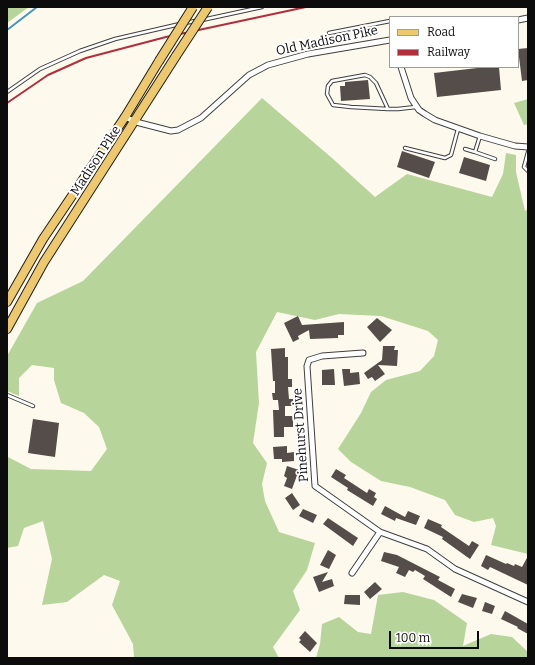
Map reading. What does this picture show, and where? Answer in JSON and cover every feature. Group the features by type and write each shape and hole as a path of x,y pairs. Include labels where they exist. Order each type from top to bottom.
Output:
{"main road":[{"name":"Madison Pike","path":"7,302 43,239 125,117 193,7"},
{"name":"Madison Pike","path":"7,328 44,262 136,122 208,7"}],"street":[{"name":"Old Madison Pike","path":"125,117 136,122 171,131 178,130 201,118 249,75 268,65 308,54 389,40"},
{"path":"401,68 407,90 417,106 425,114 435,120 480,136 515,146 528,147"},
{"name":"Pinehurst Drive","path":"363,353 322,356 309,360 307,366 315,486 380,532 427,548 455,568 528,602"},
{"path":"352,573 380,532"}],"lane":[{"path":"7,92 40,69 80,51 115,39 262,7"},
{"path":"328,33 389,21"},
{"path":"388,109 376,84 370,77 365,75 332,81 328,86 327,94 329,101 334,105 388,109 417,106"},
{"path":"405,148 445,158 450,155 458,128"},
{"path":"474,152 480,136"},
{"path":"465,150 495,159"},
{"path":"528,152 524,167 528,172"},
{"path":"7,395 33,406"}],"green space":[{"path":"7,7 29,7 7,23"},
{"path":"262,98 375,197 407,174 492,197 503,174 506,153 516,155 516,172 525,211 528,209 528,554 491,545 496,526 493,518 474,522 455,515 445,500 410,487 381,481 351,462 338,449 361,413 371,392 386,380 420,371 434,356 438,340 428,331 381,316 339,314 315,320 277,312 256,352 259,403 253,443 267,463 262,484 265,501 279,532 315,543 307,570 293,591 300,610 273,647 279,658 134,658 133,644 112,605 120,581 104,575 67,602 42,605 52,559 43,521 24,528 18,546 7,548 7,415 8,457 31,469 91,471 107,449 99,427 84,413 61,403 54,380 54,368 32,365 19,378 19,396 7,391 7,356 37,303 83,281"},
{"path":"528,99 528,124 524,125 514,103"},
{"path":"403,592 434,600 467,623 463,646 491,634 512,637 528,652 528,658 316,658 320,644 322,624 339,617 358,632 371,634 378,595"}],"building":[{"path":"528,48 528,80 522,81 519,49"},
{"path":"477,68 499,68 501,90 437,97 434,73"},
{"path":"368,80 370,99 341,101 340,86 345,86 345,82"},
{"path":"402,151 435,162 429,178 397,167"},
{"path":"464,157 490,165 486,181 459,173"},
{"path":"298,316 302,325 344,322 344,335 338,335 338,338 310,339 309,330 298,336 299,339 293,342 284,323"},
{"path":"377,318 392,330 380,342 367,327"},
{"path":"383,346 395,346 394,350 398,350 397,366 378,365 385,374 375,381 372,377 368,379 364,373 382,360"},
{"path":"285,348 285,357 288,357 288,379 292,379 292,387 288,387 289,399 293,399 294,406 285,406 285,416 293,416 293,427 284,427 284,437 274,437 273,410 279,410 278,400 273,400 272,393 275,393 275,381 273,381 271,349"},
{"path":"334,369 335,385 322,385 322,370"},
{"path":"342,369 350,369 350,373 359,372 360,384 344,386"},
{"path":"33,419 59,423 55,457 28,453"},
{"path":"287,446 287,453 294,452 294,461 282,462 282,459 274,459 273,447"},
{"path":"287,466 299,470 292,489 284,486 287,478 284,476"},
{"path":"336,469 346,475 344,478 367,493 369,489 376,493 374,497 377,499 373,506 347,490 348,488 331,477"},
{"path":"292,493 300,505 293,510 285,498"},
{"path":"385,506 405,517 408,511 420,516 416,525 396,518 395,521 381,514"},
{"path":"303,509 317,515 313,523 299,516"},
{"path":"328,518 358,538 353,546 323,524"},
{"path":"428,519 442,525 441,527 469,546 472,541 479,545 470,559 442,539 443,537 424,528"},
{"path":"328,550 336,555 329,569 320,565"},
{"path":"384,552 397,555 440,577 438,580 455,589 451,597 423,579 425,576 415,570 413,572 409,570 405,577 396,573 399,567 381,561"},
{"path":"486,555 506,564 507,563 514,566 515,564 522,567 528,556 528,585 490,567 488,570 481,566"},
{"path":"328,572 322,582 332,579 334,586 319,592 313,577"},
{"path":"375,582 382,589 370,599 364,592"},
{"path":"462,594 477,598 473,608 458,602"},
{"path":"345,595 360,595 360,605 344,604"},
{"path":"485,602 495,606 492,614 482,611"},
{"path":"505,611 528,624 528,634 517,628 518,627 501,619"},
{"path":"305,631 317,643 310,652 299,642 301,640 299,638"}],"waterway":[{"path":"7,30 37,7"}],"railway":[{"path":"7,103 48,75 86,58 166,37 306,7"}]}
